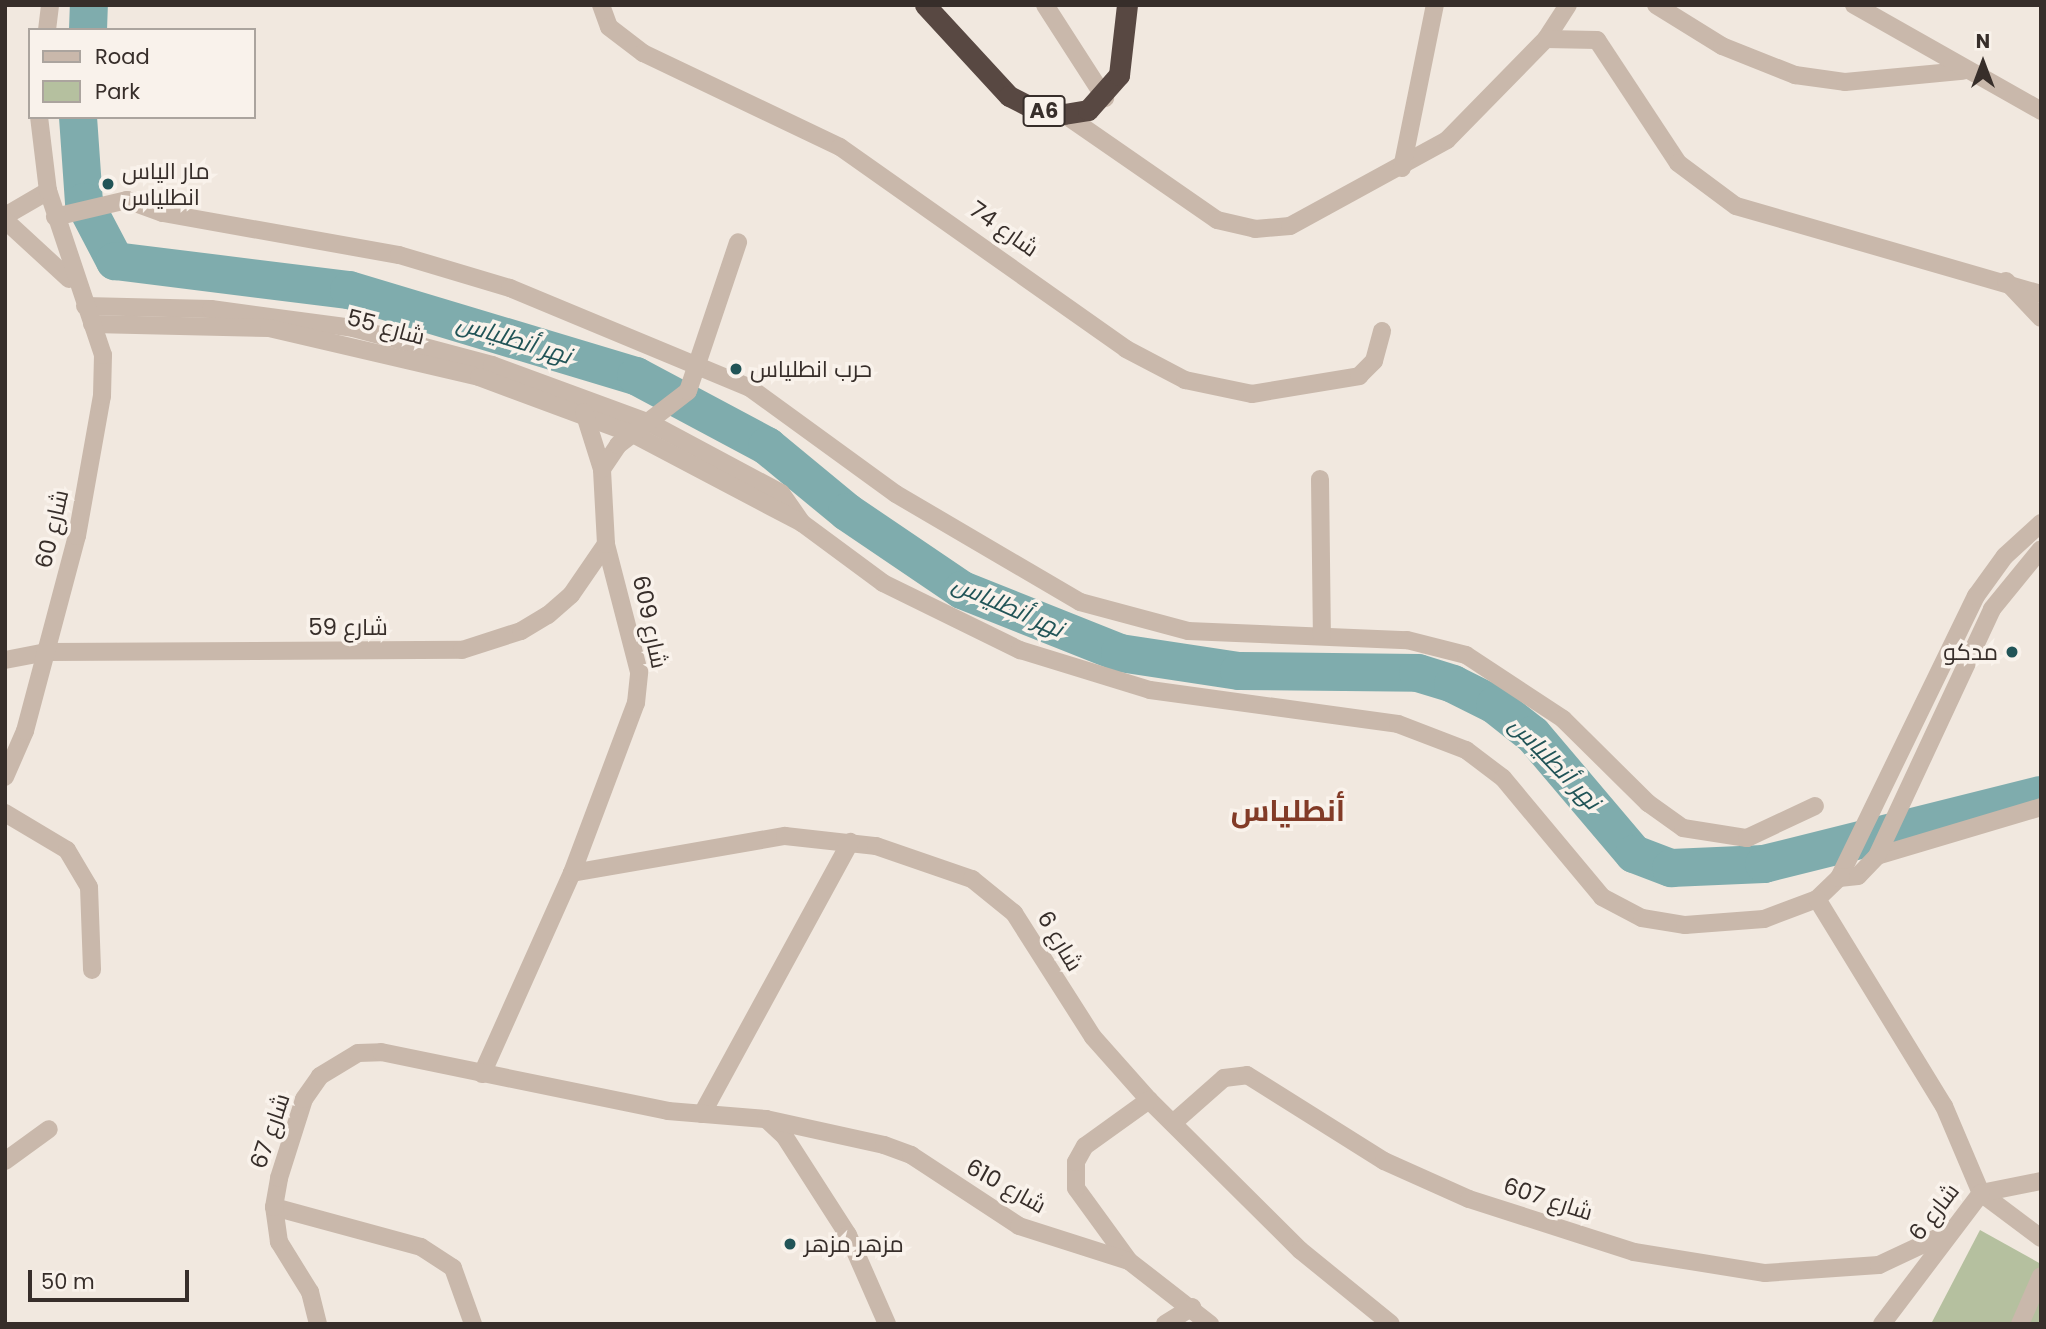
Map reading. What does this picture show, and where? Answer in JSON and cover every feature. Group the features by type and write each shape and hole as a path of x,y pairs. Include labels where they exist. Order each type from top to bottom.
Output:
{"highway":[{"name":"A6","path":"925,5 1009,96 1037,110 1064,114 1088,110 1105,98"},
{"path":"1105,98 1125,61 1127,5"}],"street":[{"path":"47,28 50,5"},
{"name":"شارع 74","path":"601,5 609,27 643,53 840,147 1126,349 1185,380 1252,394 1359,376 1374,362 1382,331"},
{"path":"1045,5 1105,98"},
{"path":"1402,168 1435,5"},
{"path":"1064,114 1197,209 1232,226 1290,226 1402,168 1473,118 1546,39 1568,5"},
{"path":"1656,5 1723,46 1795,75 1845,82 1962,71"},
{"path":"1854,5 1962,71 2041,111"},
{"path":"1546,39 1597,40 1678,163 1736,206 2006,281 2041,294"},
{"path":"39,119 48,191 77,289"},
{"path":"48,191 5,218 77,289"},
{"path":"55,216 101,202 128,200 163,213 400,255 510,288 702,366 779,406 895,494 1080,602 1188,631 1407,640 1466,655 1557,724 1648,803 1683,828 1747,838 1815,806"},
{"path":"602,470 609,455 667,412 688,391 702,366 738,242"},
{"path":"2006,281 2041,318"},
{"name":"شارع 60","path":"5,778 47,652 99,429 103,355 77,289"},
{"path":"85,306 211,309 353,328 492,365 650,423 781,493 802,523 883,583 1020,650 1150,690 1386,721 1466,750 1503,778 1602,897 1642,918 1725,926 1817,899 1839,877 1846,857 1983,585 2041,523"},
{"name":"شارع 55","path":"92,324 258,327 333,338 584,412 635,435 802,523"},
{"name":"شارع 609","path":"482,1074 572,873 628,732 638,682 607,544 602,470 584,412"},
{"path":"1320,479 1322,636"},
{"name":"شارع 59","path":"5,660 47,652 462,650 521,631 548,615 578,587 607,544"},
{"path":"1839,877 1858,876 1880,849 1992,610 2041,549"},
{"path":"1880,849 2041,807"},
{"path":"5,813 67,850 89,887 92,970"},
{"name":"شارع 6","path":"572,873 748,838 850,842 929,860 997,892 1093,1037 1149,1100 1300,1250 1391,1324"},
{"path":"702,1114 850,842"},
{"path":"1817,899 1944,1106 1981,1193 2041,1181"},
{"name":"شارع 67","path":"318,1324 310,1292 279,1242 274,1207 304,1098 336,1062 381,1052 482,1074"},
{"path":"482,1074 702,1114 766,1119 785,1137 848,1235 883,1320"},
{"name":"شارع 607","path":"1173,1123 1224,1078 1247,1074 1384,1161 1469,1199 1634,1252 1765,1273 1879,1265 1947,1233"},
{"path":"1129,1261 1076,1188 1076,1162 1085,1146 1149,1100"},
{"name":"شارع 610","path":"766,1119 911,1155 1019,1226 1129,1261 1192,1307 1210,1324"},
{"path":"5,1161 49,1129"},
{"name":"شارع 6","path":"1882,1324 1947,1233 1981,1193 2041,1238"},
{"path":"274,1207 421,1247 453,1268 473,1324"},
{"path":"2020,1324 2041,1276"},
{"path":"1165,1324 1192,1307"}],"green space":[{"path":"1980,1230 2041,1264 2041,1324 1931,1324"}],"waterway":[{"name":"نهر أنطلياس","path":"88,28 89,5"},
{"name":"نهر أنطلياس","path":"78,119 84,202 115,261 349,290 636,376 767,446 847,512 962,590 1120,653 1239,671 1418,673 1453,684 1495,705 1533,735 1634,854 1671,868 1764,864 2041,795"}],"place":[{"name":"مار الياس انطلياس","path":"108,184"},
{"name":"حرب انطلياس","path":"736,369"},
{"name":"مدكو","path":"2012,652"},
{"name":"مزهر مزهر","path":"790,1244"}],"district":[{"name":"أنطلياس","path":"1288,811"}]}
